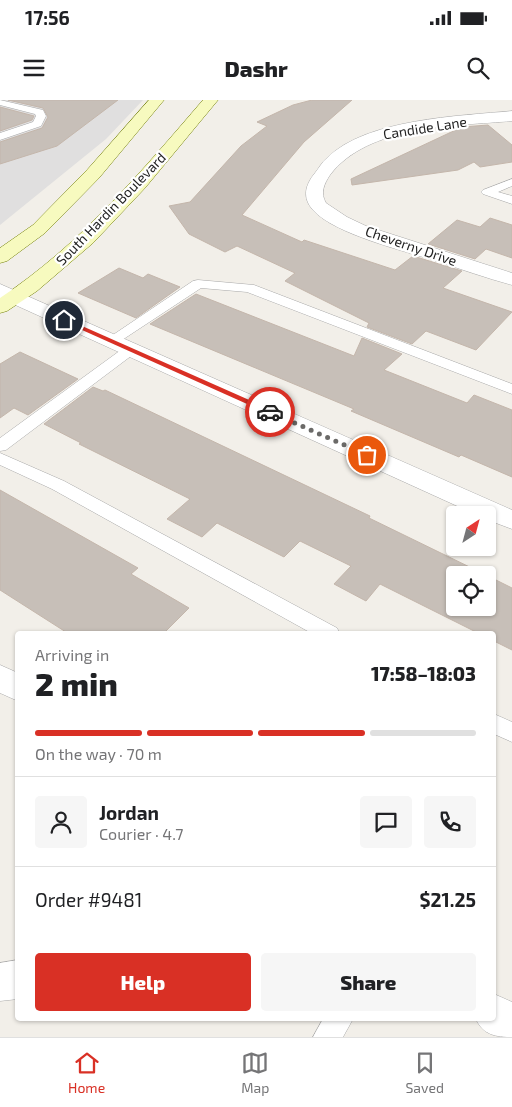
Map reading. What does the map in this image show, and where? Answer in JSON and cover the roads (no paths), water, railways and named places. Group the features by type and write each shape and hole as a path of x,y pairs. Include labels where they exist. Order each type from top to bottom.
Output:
{"main road":[{"path":"0,257 39,228 93,174 157,100"},
{"name":"South Hardin Boulevard","path":"5,298 76,248 140,183 212,100"}],"street":[{"name":"Candide Lane","path":"316,203 313,194 322,172 355,145 379,134 426,125 512,116"},
{"name":"Cheverny Drive","path":"316,203 324,211 367,232 512,280"},
{"path":"5,298 120,346 512,520"},
{"path":"0,677 15,686"},
{"path":"0,982 15,980"},
{"path":"496,1015 512,1024"}],"lane":[{"path":"0,102 31,109 39,112 41,116 37,124 0,137"},
{"path":"512,182 487,192 512,200"},
{"path":"0,446 198,284 249,288 512,389"},
{"path":"0,458 58,485 325,631"},
{"path":"496,724 512,733"},
{"path":"327,1037 338,1021"}]}
